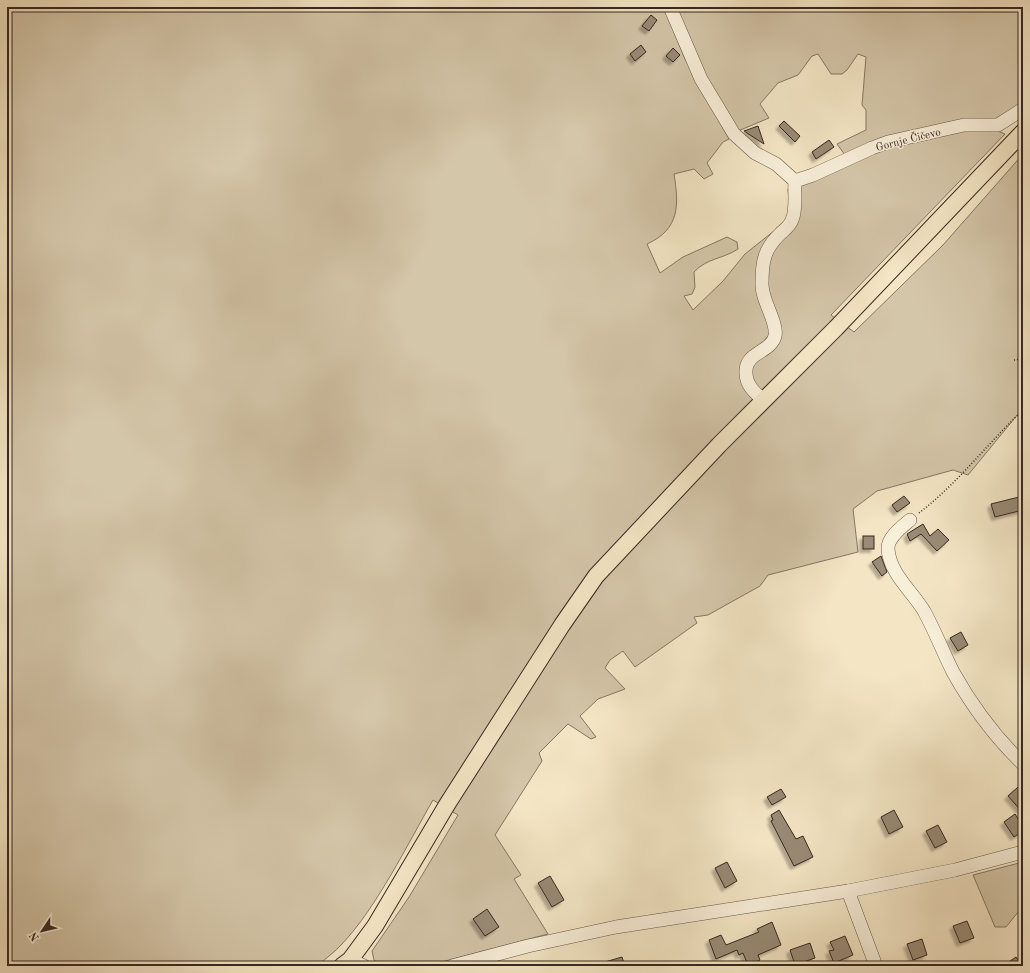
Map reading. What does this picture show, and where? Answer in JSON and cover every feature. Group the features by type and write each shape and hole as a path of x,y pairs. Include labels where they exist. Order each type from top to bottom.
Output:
{"main road":[{"path":"352,964 448,803 562,625 596,576 763,400 836,328 1023,132"}],"street":[{"path":"670,7 701,79 734,134 755,153 776,164 795,181 794,207 791,222 768,246 762,272 762,291 773,323 775,336 771,342 749,360 746,367 748,384 763,400"},
{"name":"Gornje Čičevo","path":"795,181 814,175 888,142 964,124 998,126 1023,109"},
{"path":"910,520 893,536 888,547 893,568 923,609 936,632 954,672 981,718 1023,764"},
{"path":"452,966 528,946 616,927 848,891 955,870 1023,852"},
{"path":"848,891 876,966"}],"path":[{"path":"1014,360 1023,359"},
{"path":"910,520 926,508 974,462 998,434 1023,410"}],"shaded area":[{"path":"7,7 664,7 685,59 729,139 723,142 707,163 713,174 704,179 694,169 674,174 677,196 675,215 666,231 658,238 647,244 660,273 683,257 727,237 737,242 738,249 704,264 694,272 695,287 692,294 684,296 693,310 723,281 745,254 784,223 790,212 788,189 880,150 962,131 998,131 1005,134 831,315 854,332 943,245 1023,154 1023,408 968,475 953,470 877,491 853,509 858,552 768,575 760,586 708,615 694,617 697,623 635,667 623,651 610,660 605,668 625,689 598,699 580,716 596,737 591,739 568,724 539,753 542,761 495,835 521,875 514,879 548,934 426,966 381,966 374,960 372,951 409,897 458,815 433,800 391,875 367,912 355,929 339,947 317,966 7,966"},
{"path":"675,7 1023,7 1023,95 1017,106 1002,119 845,155 837,144 866,130 866,110 862,105 866,57 858,54 847,70 842,74 831,74 818,54 812,56 798,75 778,83 760,104 769,118 738,131 706,78"},
{"path":"1023,862 1023,906 1006,927 995,927 973,875"}],"building":[{"path":"651,15 657,20 649,31 642,26"},
{"path":"641,45 646,52 635,61 630,54"},
{"path":"673,48 680,55 673,62 666,56"},
{"path":"784,121 800,136 795,142 779,126"},
{"path":"758,126 764,144 744,131"},
{"path":"829,140 834,147 816,159 812,152"},
{"path":"904,496 910,503 897,512 892,505"},
{"path":"1019,497 1023,510 995,517 991,504"},
{"path":"923,524 930,536 938,529 949,540 937,551 921,534 910,541 907,534"},
{"path":"863,536 874,536 874,549 863,549"},
{"path":"881,556 887,572 882,576 872,562"},
{"path":"961,632 968,645 958,651 950,638"},
{"path":"1018,787 1023,793 1023,813 1008,796"},
{"path":"781,789 786,797 772,805 767,797"},
{"path":"779,810 796,839 803,836 813,857 794,866 771,821 773,820 771,815"},
{"path":"894,810 903,827 889,834 881,817"},
{"path":"1015,814 1023,826 1023,831 1014,837 1004,822"},
{"path":"938,825 947,842 935,848 926,831"},
{"path":"727,862 737,881 725,888 715,868"},
{"path":"550,876 564,900 552,907 538,883"},
{"path":"487,909 499,927 485,936 473,919"},
{"path":"967,921 974,938 960,943 953,926"},
{"path":"772,922 781,945 758,955 760,960 748,965 743,953 739,955 737,950 716,959 709,940 721,935 726,945 759,932 757,929"},
{"path":"845,936 853,955 834,963 829,951 834,950 830,942"},
{"path":"922,939 927,955 913,960 907,944"},
{"path":"810,943 815,958 795,965 790,950"},
{"path":"622,957 625,966 599,966 598,964"},
{"path":"1016,957 1022,966 1003,966"}]}
